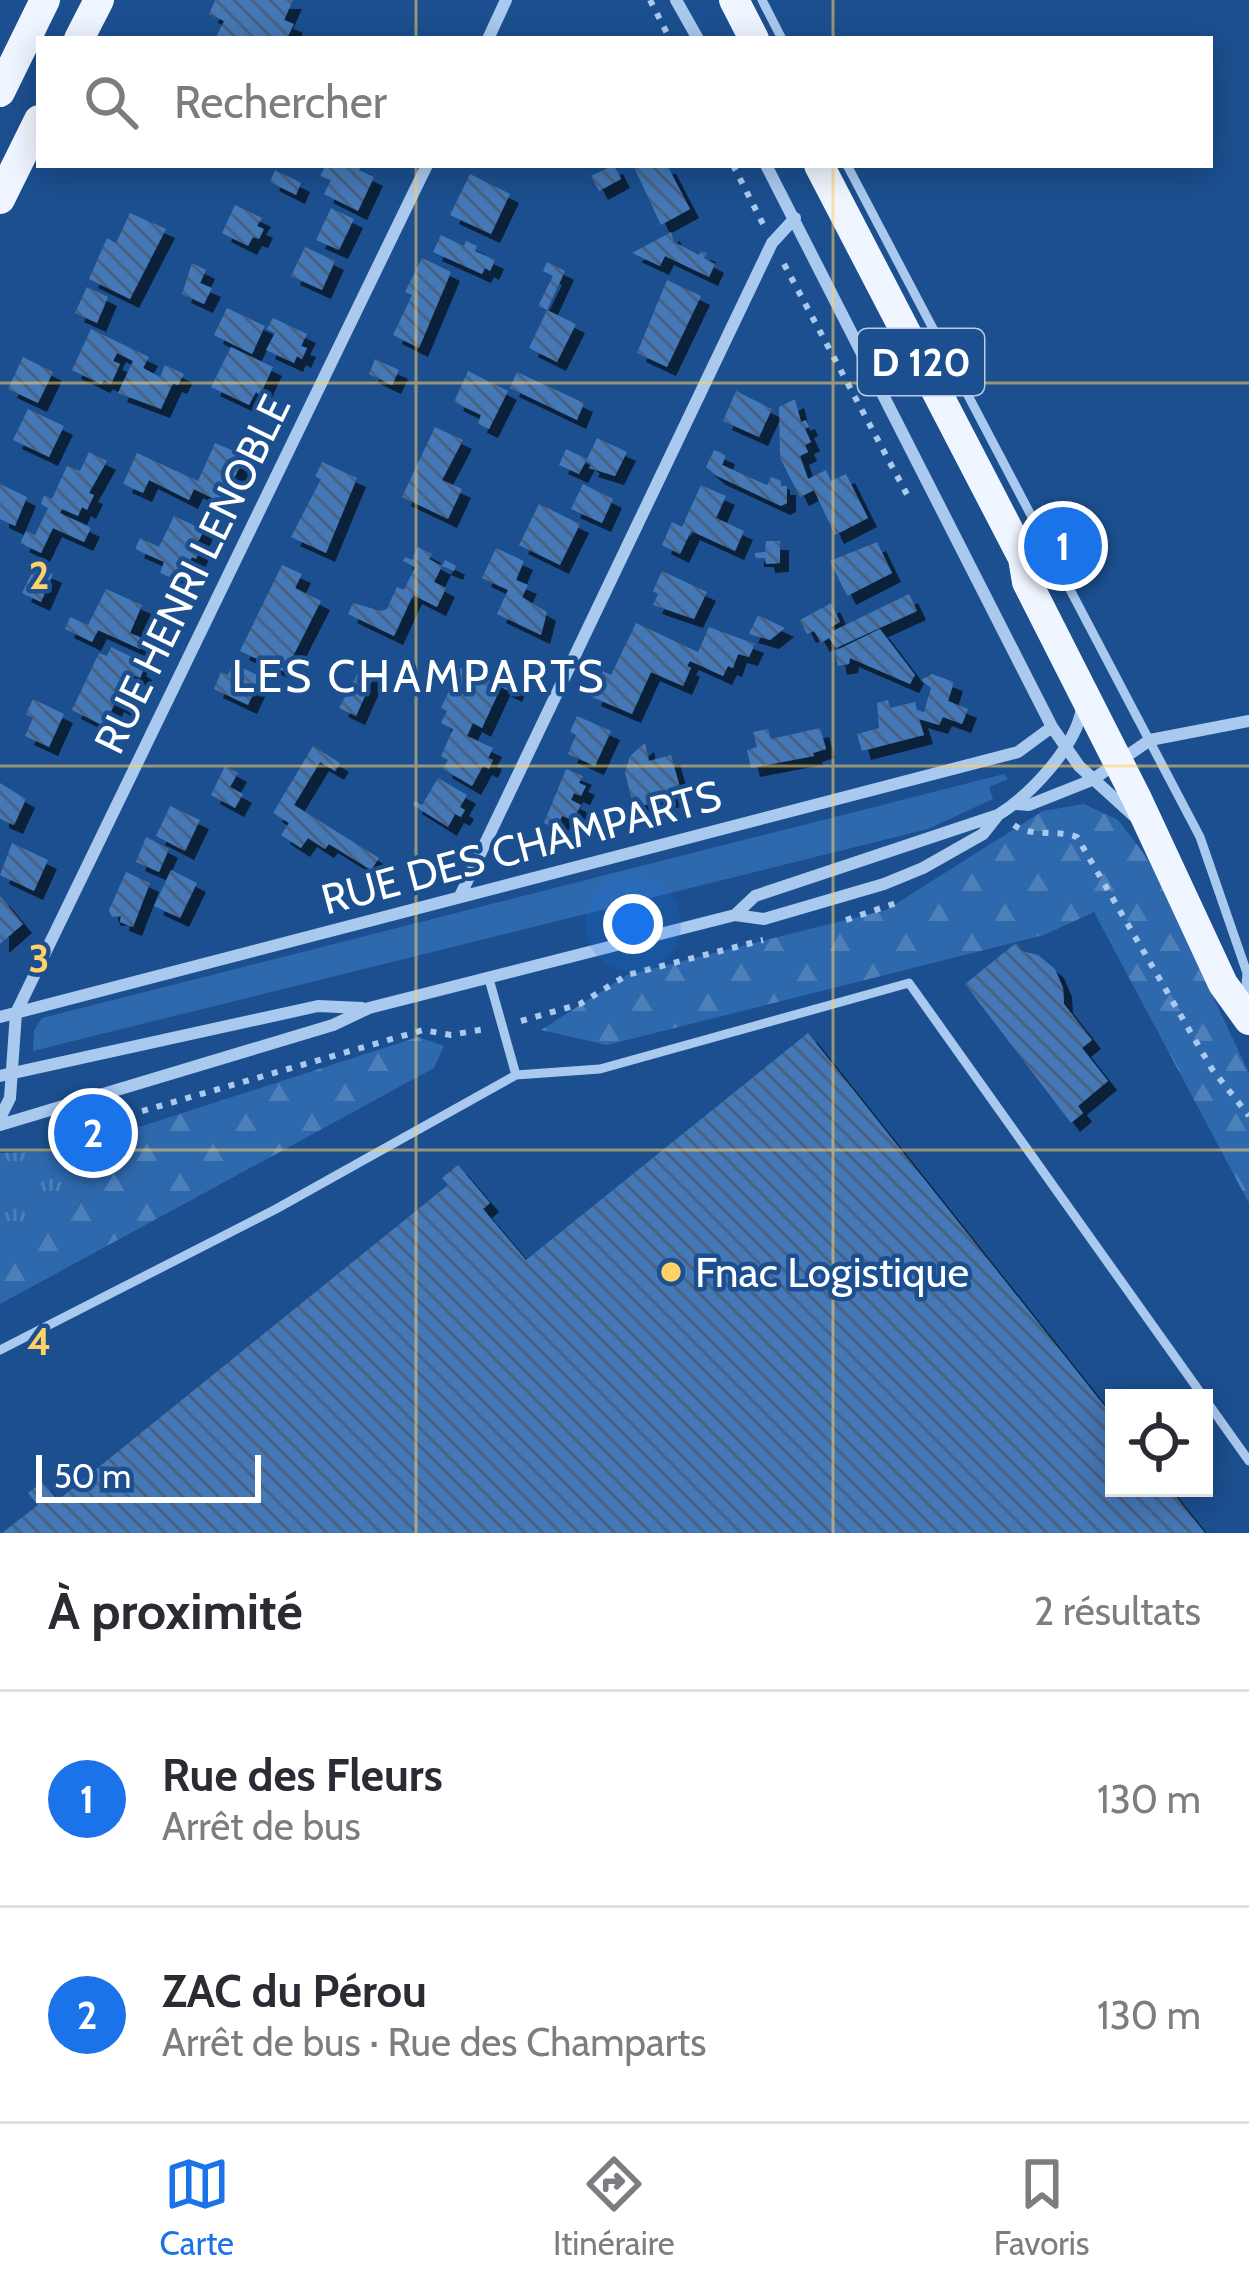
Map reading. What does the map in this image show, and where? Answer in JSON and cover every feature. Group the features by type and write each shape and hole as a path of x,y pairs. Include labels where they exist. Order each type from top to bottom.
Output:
{"main road":[{"path":"0,92 45,0"},
{"path":"80,36 98,0"},
{"path":"734,0 752,36"},
{"path":"0,199 36,126"},
{"name":"D 120","path":"821,168 1023,558 1042,575 1133,750 1239,974 1246,1014"},
{"path":"1023,558 1027,582 1083,694 1133,750 1150,827 1223,984 1246,1014"}],"street":[{"path":"489,36 506,0"},
{"path":"676,0 696,36"},
{"name":"RUE HENRI LENOBLE","path":"16,1012 426,168"},
{"path":"768,168 1052,727 1092,780 1150,827"},
{"path":"460,896 772,243 795,218"},
{"path":"735,915 755,896 998,815 1016,804 1066,749 1081,716 1083,694"},
{"path":"1016,804 1028,805 1092,780 1133,750 1249,721"},
{"name":"RUE DES CHAMPARTS","path":"0,1017 1018,752 1052,727"},
{"path":"0,1122 333,1025 369,1008 735,915 764,920 884,884 964,846 983,834 998,815"},
{"path":"7,1075 318,1006 369,1008"},
{"path":"0,1122 10,1098 7,1075 16,1012"}],"lane":[{"path":"762,0 780,36"},
{"path":"848,168 1133,750"},
{"path":"489,979 516,1075"},
{"path":"0,1350 276,1209 516,1075 600,1070 909,983 1249,1461"}],"path":[{"path":"734,168 913,507"},
{"path":"1015,828 1032,833 1061,831 1077,837 1212,1069 1249,1116"}],"green space":[{"path":"1004,774 1008,779 989,787 993,799 928,829 33,1051 34,1030 42,1018"},
{"path":"1084,804 1118,820 1148,859 1249,1073 1249,1203 1094,912 1044,935 607,1045 541,1030 627,975 886,910 1043,811"},
{"path":"418,1037 444,1046 434,1068 0,1304 0,1253 43,1221 79,1207 88,1168 65,1151"},
{"path":"65,1151 88,1168 79,1207 43,1221 0,1253 0,1153"}],"building":[{"path":"215,0 293,0 284,20 294,24 288,36 216,36 224,21 209,14"},
{"path":"324,168 360,168 374,177 358,211 324,194 331,180 320,176"},
{"path":"616,168 621,179 599,191 591,176"},
{"path":"634,168 669,168 690,209 661,225"},
{"path":"275,170 301,183 296,195 270,182"},
{"path":"470,174 510,194 491,234 450,215"},
{"path":"235,205 262,218 257,226 264,229 259,239 253,237 248,246 222,233"},
{"path":"331,208 354,219 339,250 316,240"},
{"path":"130,213 166,229 130,299 89,279 107,238 116,243"},
{"path":"671,232 674,242 699,255 707,253 704,258 715,264 709,277 665,256 660,266 632,253"},
{"path":"441,235 464,246 466,241 477,246 475,251 495,260 490,271 485,268 482,274 433,252"},
{"path":"305,247 335,261 322,290 291,276"},
{"path":"422,258 451,272 419,348 393,335 412,295 405,292"},
{"path":"547,262 565,271 547,310 538,306 553,276 543,271"},
{"path":"192,263 206,270 200,283 212,288 204,304 182,294"},
{"path":"667,280 701,296 667,367 637,353"},
{"path":"87,287 108,297 97,323 75,313"},
{"path":"227,308 265,326 252,354 214,335"},
{"path":"547,310 576,324 557,362 529,348"},
{"path":"273,318 307,334 302,359 297,356 294,363 266,350 275,333 267,329"},
{"path":"91,329 149,357 143,368 160,377 165,365 184,374 178,385 173,383 161,409 118,393 133,361 117,353 113,361 120,364 111,384 72,370"},
{"path":"231,347 273,367 260,395 256,392 249,405 211,387"},
{"path":"23,357 53,372 38,403 8,389"},
{"path":"375,359 399,370 392,385 369,374"},
{"path":"468,371 508,391 489,429 478,424 481,415 454,402"},
{"path":"517,372 584,403 577,420 510,388"},
{"path":"736,391 772,409 759,437 723,421"},
{"path":"795,399 801,422 806,420 809,427 805,429 811,442 805,445 808,452 800,456 808,479 826,470 831,481 846,474 868,518 835,535 814,490 800,497 780,458 779,407"},
{"path":"28,409 64,426 49,457 13,440"},
{"path":"435,427 463,440 442,480 462,489 448,519 402,497"},
{"path":"597,438 627,452 615,476 589,468 586,461 579,474 559,465 566,449 587,459"},
{"path":"215,443 245,456 222,503 194,489 189,500 149,480 143,493 123,484 137,453 198,481"},
{"path":"714,450 726,455 722,465 767,485 771,477 781,481 781,486 787,486 787,503 781,506 717,476 706,467"},
{"path":"89,452 107,461 89,493 94,495 87,510 82,507 78,516 62,509 60,513 91,528 84,542 53,528 41,553 20,543 26,531 35,535 48,508 41,504 44,495 52,499 67,466 80,471"},
{"path":"322,462 357,478 326,553 291,537 321,479 315,477"},
{"path":"0,484 27,497 15,526 0,519"},
{"path":"583,484 613,499 602,523 571,509"},
{"path":"701,485 726,496 716,518 744,531 735,551 691,531 680,554 662,545 672,522 682,527"},
{"path":"539,504 580,524 560,565 519,545"},
{"path":"174,516 204,530 196,559 192,557 179,581 160,573 164,562 135,549 140,538 159,547"},
{"path":"766,541 780,541 780,563 766,564 765,558 755,558 755,553 765,552"},
{"path":"877,542 892,573 847,596 830,561"},
{"path":"418,547 442,566 434,582 446,588 437,607 413,595 394,636 348,614 353,603 387,609 397,587 404,590 415,567 403,561 405,557 412,560"},
{"path":"496,548 524,561 516,580 528,585 522,597 547,612 541,635 497,614 508,590 482,578"},
{"path":"282,565 302,574 295,588 321,601 285,672 240,651"},
{"path":"35,566 53,574 41,602 22,593"},
{"path":"662,571 707,592 694,619 653,605"},
{"path":"106,589 142,605 130,633 144,639 140,649 98,630 92,642 65,629 70,617 88,625"},
{"path":"909,594 917,611 836,648 829,638 821,643 814,631 807,634 800,620 831,603 840,622 831,627 833,631"},
{"path":"758,615 785,628 770,640 749,634"},
{"path":"636,623 698,652 709,627 755,644 749,657 738,654 733,668 728,666 723,676 690,661 683,686 651,672 632,714 592,697 603,671 611,675"},
{"path":"880,629 915,675 910,684 850,658 849,664 838,666 835,651"},
{"path":"111,647 140,661 137,667 143,671 140,678 133,675 122,707 115,703 104,726 72,710 99,653 107,656"},
{"path":"233,663 261,677 248,705 214,689 221,672 228,675"},
{"path":"460,668 490,681 495,670 518,681 513,693 501,687 482,728 473,723 467,736 493,748 489,769 483,766 472,786 443,769 448,760 441,756 453,729 441,723 447,711 441,708"},
{"path":"360,669 374,676 356,716 339,708"},
{"path":"932,674 954,682 948,701 968,709 962,724 943,717 939,725 919,719 924,735 862,751 857,734 879,728 877,703 888,700 890,708 915,702 917,710 924,712 931,688 921,680"},
{"path":"33,699 64,714 49,747 25,736 33,718 26,714"},
{"path":"577,716 611,731 595,766 568,754"},
{"path":"820,728 826,749 814,756 751,768 747,750 757,747 753,732 768,729 771,739"},
{"path":"645,743 649,761 671,755 682,795 634,808 625,773 630,756"},
{"path":"313,746 340,763 335,771 320,762 294,805 379,858 371,870 329,844 325,849 308,838 301,848 281,835 289,823 273,813"},
{"path":"225,766 238,773 230,787 243,794 235,808 211,795"},
{"path":"566,769 583,776 579,783 586,786 581,796 574,793 571,800 581,805 573,820 562,816 556,829 544,823"},
{"path":"438,778 467,795 461,817 455,814 448,827 413,805 415,801 422,805"},
{"path":"0,783 26,799 14,825 0,819"},
{"path":"170,806 200,820 185,851 156,836"},
{"path":"146,837 169,849 159,872 136,862"},
{"path":"12,843 48,860 34,891 0,875"},
{"path":"171,870 197,883 180,918 154,906"},
{"path":"126,872 150,883 133,927 120,922 121,916 112,917 109,910"},
{"path":"0,896 23,924 0,944"},
{"path":"1016,943 1055,969 1064,1004 1092,1040 1082,1048 1108,1081 1078,1106 1083,1113 1071,1123 965,984"},
{"name":"Fnac Logistique","path":"808,1033 1105,1407 1105,1497 1176,1497 1205,1533 2,1533 38,1505 28,1493 42,1482 58,1500 448,1185 442,1178 458,1165 490,1203 483,1209 526,1260"}],"place":[{"name":"Rue des Fleurs","path":"1063,546"},
{"name":"ZAC du Pérou","path":"93,1133"},
{"name":"Fnac Logistique","path":"671,1272"}],"district":[{"name":"LES CHAMPARTS","path":"419,676"}]}
